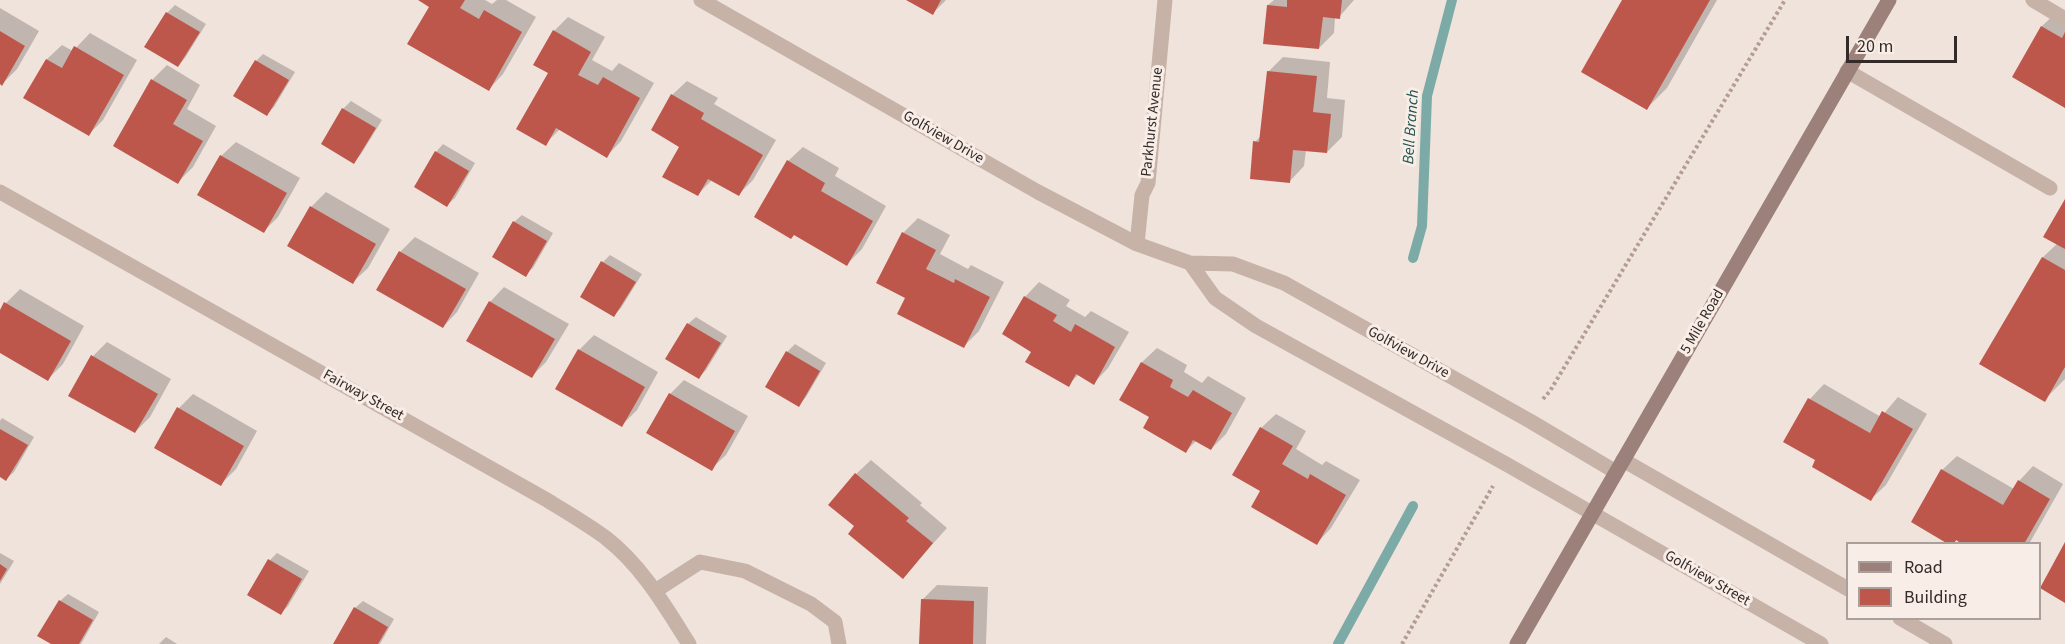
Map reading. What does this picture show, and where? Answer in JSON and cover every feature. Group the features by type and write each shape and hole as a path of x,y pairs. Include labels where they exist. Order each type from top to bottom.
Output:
{"main road":[{"name":"5 Mile Road","path":"1517,644 1889,0"}],"street":[{"name":"Golfview Drive","path":"701,0 1038,192 1137,244 1190,263 1233,264 1284,283 1530,421 1846,588"},
{"name":"Parkhurst Avenue","path":"1137,244 1142,195 1148,183 1165,0"},
{"path":"2033,0 2065,19"},
{"path":"1847,71 2050,188"},
{"name":"Fairway Street","path":"0,192 547,500 606,538 631,562 655,591 689,644"},
{"path":"1190,263 1215,298 1256,326 1593,513"},
{"name":"Golfview Street","path":"1593,513 1821,644"},
{"path":"655,591 700,562 745,571 812,604 835,622 838,644"},
{"path":"1903,620 1945,644"}],"path":[{"path":"1539,404 1550,391 1785,0"},
{"path":"1402,644 1497,480"}],"building":[{"path":"418,0 465,0 460,8 479,19 484,10 522,32 489,91 407,44 429,7"},
{"path":"906,0 941,0 933,15"},
{"path":"1287,0 1342,0 1340,19 1323,17 1319,49 1263,44 1267,5 1287,7"},
{"path":"1622,0 1710,0 1647,110 1581,72"},
{"path":"166,12 200,32 178,67 144,47"},
{"path":"2041,26 2062,38 2065,32 2065,108 2012,77"},
{"path":"553,30 591,52 578,75 598,85 603,77 640,98 607,158 556,128 546,146 516,129 548,73 533,65"},
{"path":"0,31 25,46 2,86 0,84"},
{"path":"74,46 124,75 89,136 23,98 46,59 62,68"},
{"path":"255,60 289,80 267,116 233,96"},
{"path":"1267,71 1317,76 1313,112 1331,114 1327,153 1293,150 1290,183 1250,179 1253,141 1259,142"},
{"path":"151,79 187,100 173,124 203,141 178,184 113,146"},
{"path":"671,94 704,113 701,119 763,155 739,196 708,179 698,196 662,177 679,147 651,130"},
{"path":"342,108 376,128 354,164 321,144"},
{"path":"435,151 469,171 447,207 414,187"},
{"path":"220,155 287,193 264,233 197,195"},
{"path":"787,160 825,183 821,191 873,221 847,266 794,235 791,239 754,217"},
{"path":"2065,199 2065,249 2043,237"},
{"path":"310,206 376,244 353,284 287,246"},
{"path":"513,221 547,241 526,277 492,257"},
{"path":"902,232 936,250 926,269 954,283 955,279 990,297 964,348 897,314 905,298 876,283"},
{"path":"399,251 466,289 443,328 376,290"},
{"path":"2042,257 2065,270 2065,367 2045,402 1979,364"},
{"path":"601,261 636,282 614,317 580,297"},
{"path":"1024,296 1057,315 1053,321 1071,332 1075,324 1115,347 1094,385 1076,374 1069,387 1025,362 1031,352 1002,334"},
{"path":"489,301 555,339 532,378 466,341"},
{"path":"4,302 71,341 48,381 0,353 0,310"},
{"path":"687,323 721,343 699,379 665,359"},
{"path":"578,349 645,387 622,427 555,389"},
{"path":"786,351 820,371 799,407 765,387"},
{"path":"91,355 158,394 135,433 68,396"},
{"path":"1141,362 1173,380 1170,387 1188,397 1193,390 1232,413 1211,450 1193,440 1186,453 1143,428 1149,417 1119,400"},
{"path":"669,393 735,431 712,471 646,433"},
{"path":"1808,398 1870,433 1882,411 1913,429 1871,501 1812,467 1815,460 1783,442"},
{"path":"177,407 244,446 221,486 154,448"},
{"path":"1260,427 1293,446 1282,464 1308,479 1310,474 1346,495 1317,545 1251,507 1260,491 1232,475"},
{"path":"0,429 28,445 6,481 0,477"},
{"path":"1941,469 2003,505 2018,480 2050,499 2025,542 1959,542 1956,540 1945,542 1911,522"},
{"path":"855,473 909,518 906,521 933,543 903,579 848,534 854,526 828,505"},
{"path":"2065,542 2065,603 2041,589"},
{"path":"268,559 302,579 281,615 247,595"},
{"path":"0,564 7,569 0,581"},
{"path":"921,599 974,601 973,644 919,644"},
{"path":"59,600 93,620 79,644 51,644 37,636"},
{"path":"354,607 388,627 378,644 333,644"}],"waterway":[{"name":"Bell Branch","path":"1413,258 1422,226 1427,96 1452,0"},
{"name":"Bell Branch","path":"1338,644 1413,506"}]}
